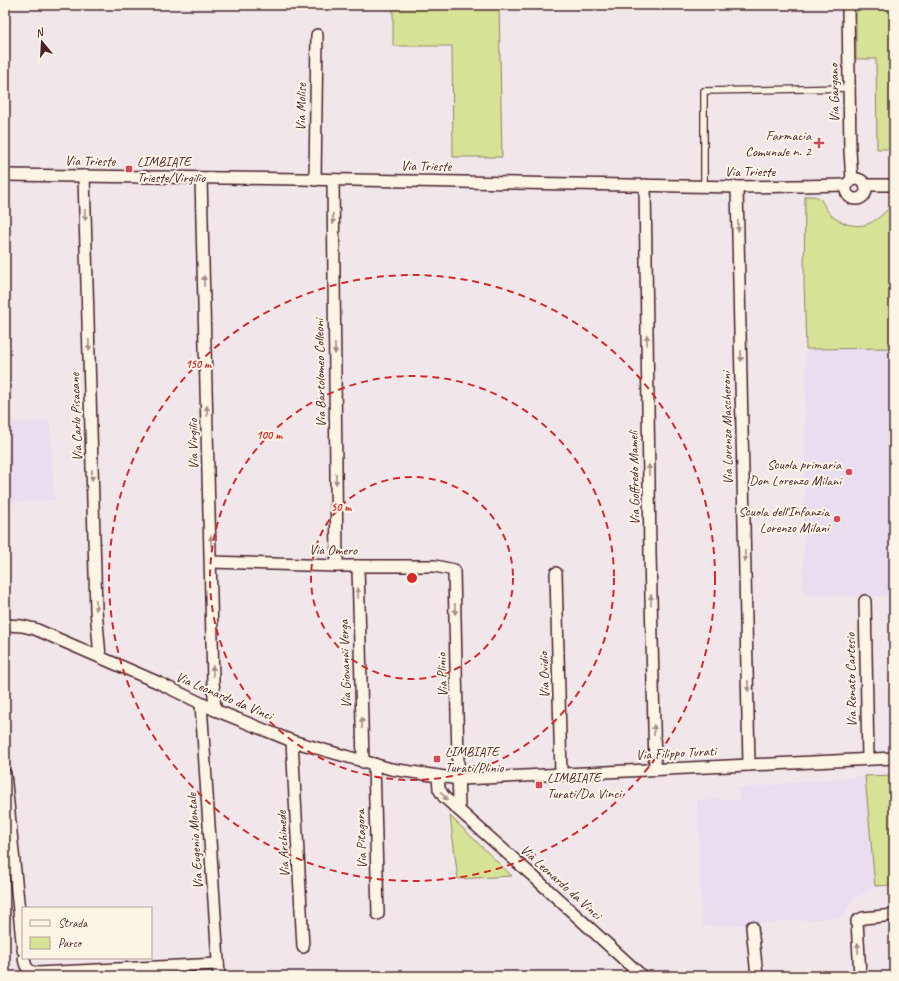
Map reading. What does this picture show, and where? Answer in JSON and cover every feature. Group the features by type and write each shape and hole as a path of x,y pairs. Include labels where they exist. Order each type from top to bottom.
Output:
{"street":[{"name":"Via Gargano","path":"848,5 850,182"},
{"name":"Via Molise","path":"315,180 317,35"},
{"name":"Via Trieste","path":"5,175 737,187 850,182 860,180 866,185 894,185"},
{"name":"Via Carlo Pisacane","path":"84,176 96,610 100,656"},
{"name":"Via Virgilio","path":"201,178 213,681 215,710"},
{"name":"Via Bartolomeo Colleoni","path":"333,180 337,566"},
{"path":"850,182 846,192 848,196 854,199 859,199 865,195 866,185"},
{"name":"Via Goffredo Mameli","path":"645,185 650,554 655,769"},
{"name":"Via Lorenzo Mascheroni","path":"737,187 749,765"},
{"name":"Via Omero","path":"211,562 337,566 435,566 454,570"},
{"name":"Via Giovanni Verga","path":"358,566 368,763"},
{"name":"Via Plinio","path":"454,570 459,779"},
{"name":"Via Ovidio","path":"556,573 561,775"},
{"name":"Via Renato Cartesio","path":"865,601 868,760"},
{"name":"Via Leonardo da Vinci","path":"5,624 34,629 158,682 201,704 292,741 391,769 459,779"},
{"name":"Via Eugenio Montale","path":"201,704 219,976"},
{"name":"Via Archimede","path":"292,741 303,947"},
{"name":"Via Filippo Turati","path":"459,779 894,758"},
{"name":"Via Pitagora","path":"368,763 378,914"},
{"path":"5,774 22,940"},
{"name":"Via Leonardo da Vinci","path":"438,776 438,785 444,797 642,976"},
{"path":"459,779 459,810"},
{"path":"860,976 858,920 863,918 894,915"},
{"path":"752,927 757,976"},
{"path":"24,959 28,970 37,973 218,964"}],"lane":[{"path":"704,186 704,91 849,88"}],"shaded area":[{"name":"Scuola primaria Don Lorenzo Milani","path":"894,348 894,597 803,595 806,349"},
{"path":"50,421 54,500 5,503 5,423"},
{"path":"865,776 875,886 854,899 842,917 744,925 702,926 697,800 739,799 738,788"}],"green space":[{"path":"393,5 499,5 502,157 453,157 452,46 393,46"},
{"path":"856,5 894,5 894,149 877,149 876,59 856,59"},
{"path":"805,196 819,198 834,218 844,223 860,226 873,221 894,203 894,348 806,349 804,281"},
{"path":"894,775 894,885 875,886 865,776"},
{"path":"450,816 512,876 458,879"}],"place":[{"name":"Farmacia Comunale n. 2","path":"819,143"},
{"name":"LIMBIATE Trieste/Virgilio","path":"129,169"},
{"name":"Scuola primaria Don Lorenzo Milani","path":"849,472"},
{"name":"Scuola dell'Infanzia Lorenzo Milani","path":"837,519"},
{"name":"LIMBIATE Turati/Plinio","path":"437,759"},
{"name":"LIMBIATE Turati/Da Vinci","path":"539,785"}]}
